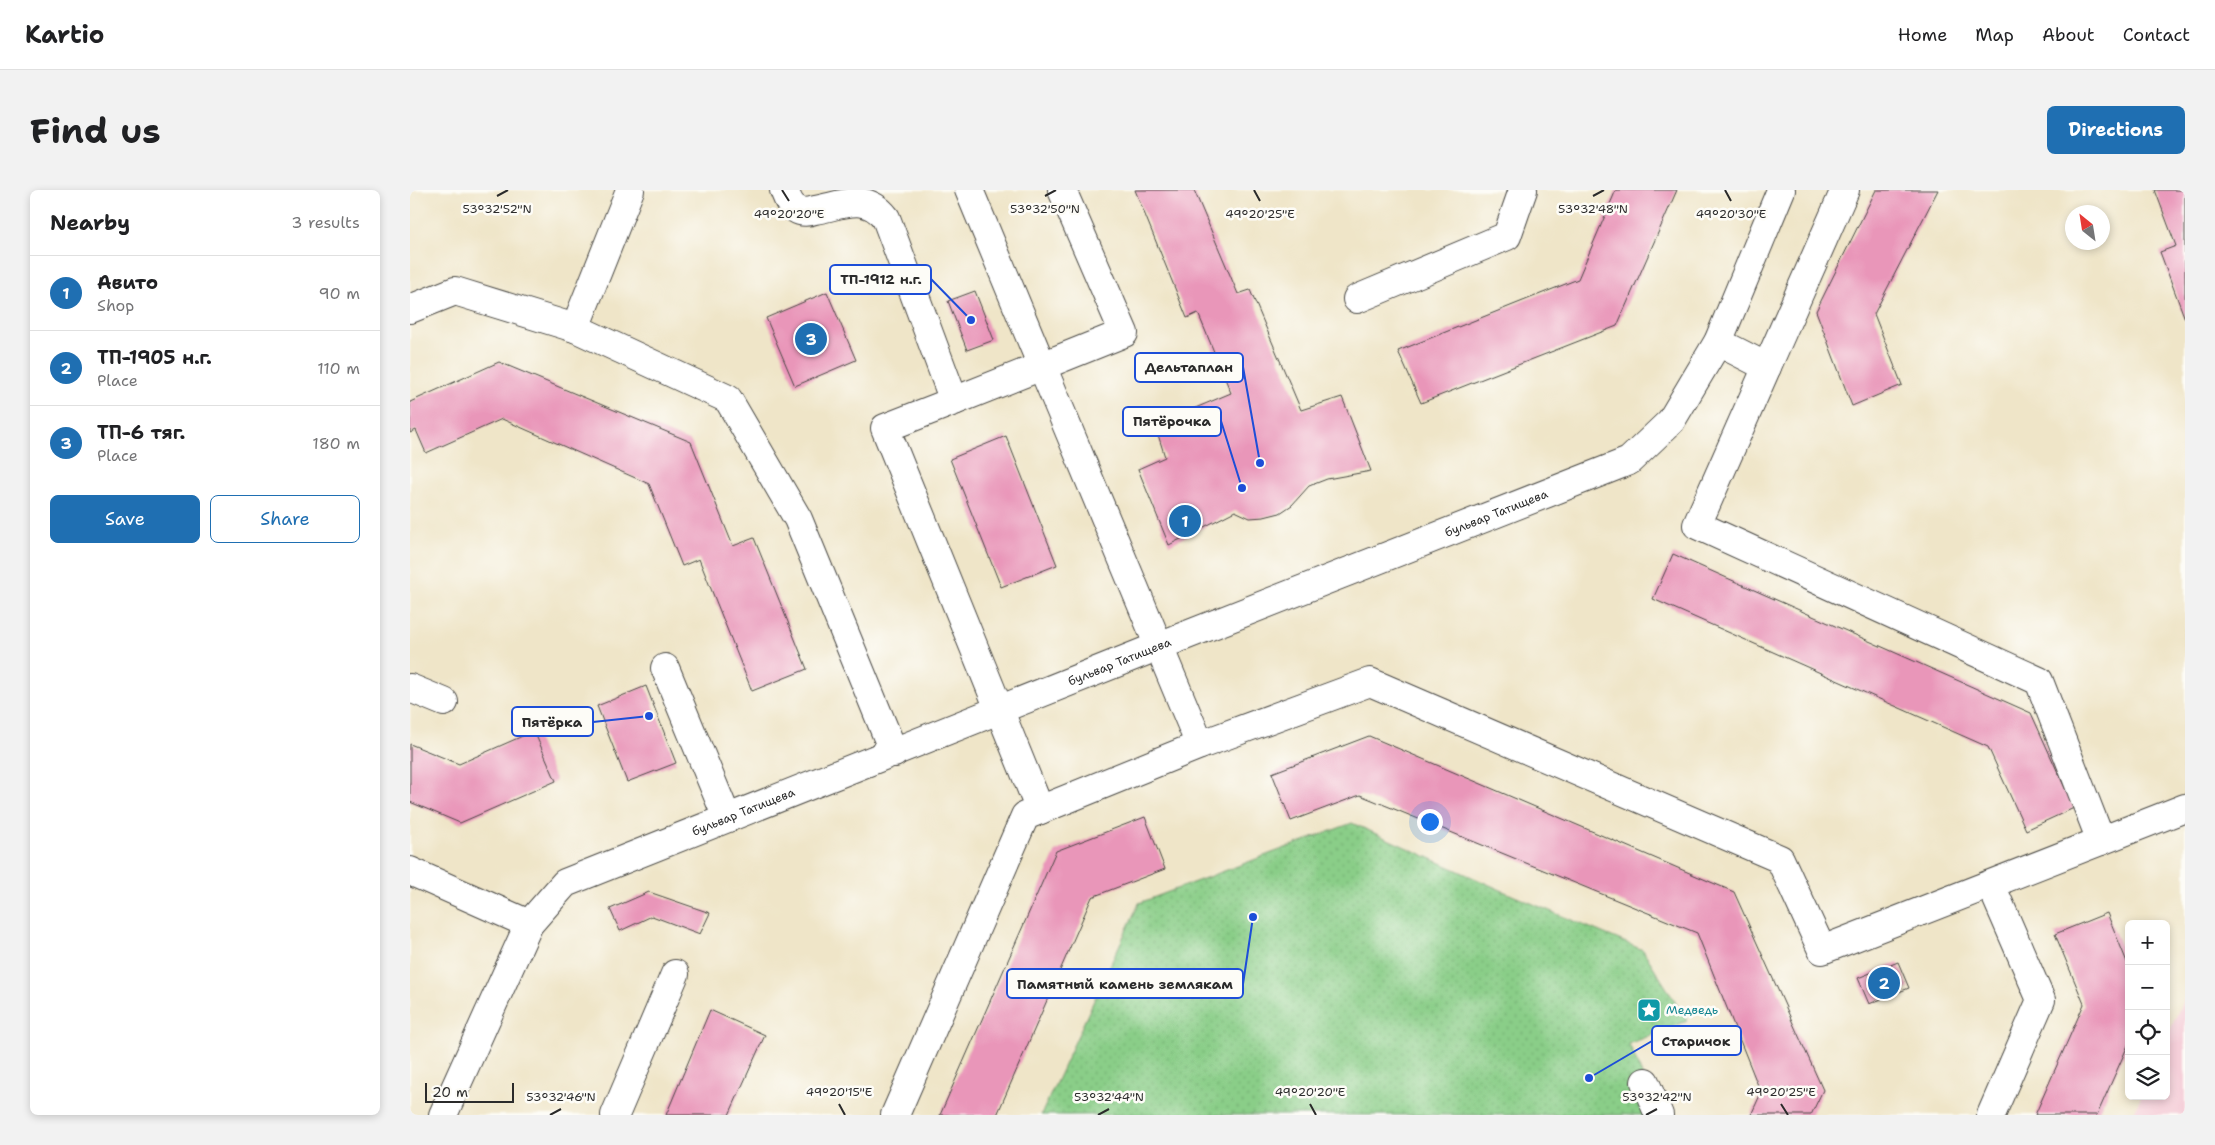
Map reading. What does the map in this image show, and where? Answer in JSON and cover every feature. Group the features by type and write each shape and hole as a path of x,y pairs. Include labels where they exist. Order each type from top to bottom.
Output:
{"street":[{"path":"575,328 630,190"},
{"path":"784,190 790,203 797,210 807,212 859,202 868,203 879,209 886,218 954,401"},
{"path":"969,190 1200,745"},
{"path":"1040,810 885,428 1124,333 1062,190"},
{"path":"1357,299 1507,236 1522,190"},
{"name":"бульвар Татищева","path":"443,1115 530,924 565,883 1158,646 1629,462 1671,421 1718,342 1780,190"},
{"path":"1844,190 1697,525 2039,681 2101,841"},
{"path":"410,310 456,291 575,328 728,399 798,519 894,753"},
{"path":"1718,342 1767,367"},
{"path":"665,668 727,818"},
{"path":"895,1115 1025,816 1200,745 1370,682 1780,858 1822,950 2185,808"},
{"path":"410,688 444,702"},
{"path":"410,872 530,924"},
{"path":"1991,885 2041,1000 1991,1115"},
{"path":"615,1115 675,974"},
{"path":"1645,1082 1659,1115"}],"shaded area":[{"path":"2185,996 2185,1115 2133,1115 2139,1100 2170,1100 2170,1030"}],"green space":[{"path":"1352,823 1512,895 1643,950 1687,1021 1629,1044 1659,1115 1041,1115 1139,903"}],"building":[{"path":"1135,190 1194,190 1238,294 1250,290 1301,410 1342,397 1371,471 1327,479 1309,486 1292,505 1280,513 1250,518 1235,511 1169,545 1138,469 1165,457 1155,425 1231,393 1198,313 1187,318"},
{"path":"1616,190 1677,190 1617,326 1421,403 1398,351 1578,279"},
{"path":"1876,190 1938,190 1874,314 1902,385 1852,406 1816,311"},
{"path":"2155,190 2185,190 2185,319 2160,252 2176,246"},
{"path":"975,291 994,340 967,350 948,301"},
{"path":"827,292 856,360 795,386 766,318"},
{"path":"499,362 691,442 733,546 754,538 807,669 752,691 699,559 682,566 649,484 502,419 426,453 416,430 410,433 410,402"},
{"path":"1006,436 1057,565 1001,587 950,459"},
{"path":"1673,554 2031,713 2074,808 2026,830 1988,747 1653,599"},
{"path":"646,686 676,763 627,782 597,706"},
{"path":"534,731 556,781 460,823 410,802 410,744 459,764"},
{"path":"1369,736 1734,892 1823,1090 1811,1115 1751,1115 1761,1093 1697,933 1360,795 1291,821 1272,773"},
{"path":"1145,817 1165,869 1092,897 997,1115 940,1115 1056,851"},
{"path":"649,892 710,913 700,934 652,916 620,931 610,909"},
{"path":"2107,913 2125,957 2125,1052 2097,1115 2035,1115 2084,1004 2055,934"},
{"path":"1898,962 1909,988 1869,1004 1858,978"},
{"path":"710,1010 765,1035 729,1115 666,1115"}],"place":[{"name":"ТП-1912 н.г.","path":"971,320"},
{"name":"ТП-6 тяг.","path":"811,339"},
{"name":"Дельтаплан","path":"1260,463"},
{"name":"Пятёрочка","path":"1242,488"},
{"name":"Авито","path":"1185,521"},
{"name":"Пятёрка","path":"649,716"},
{"name":"Памятный камень землякам","path":"1253,917"},
{"name":"ТП-1905 н.г.","path":"1884,983"},
{"name":"Медведь","path":"1649,1010"},
{"name":"Старичок","path":"1589,1078"}]}
